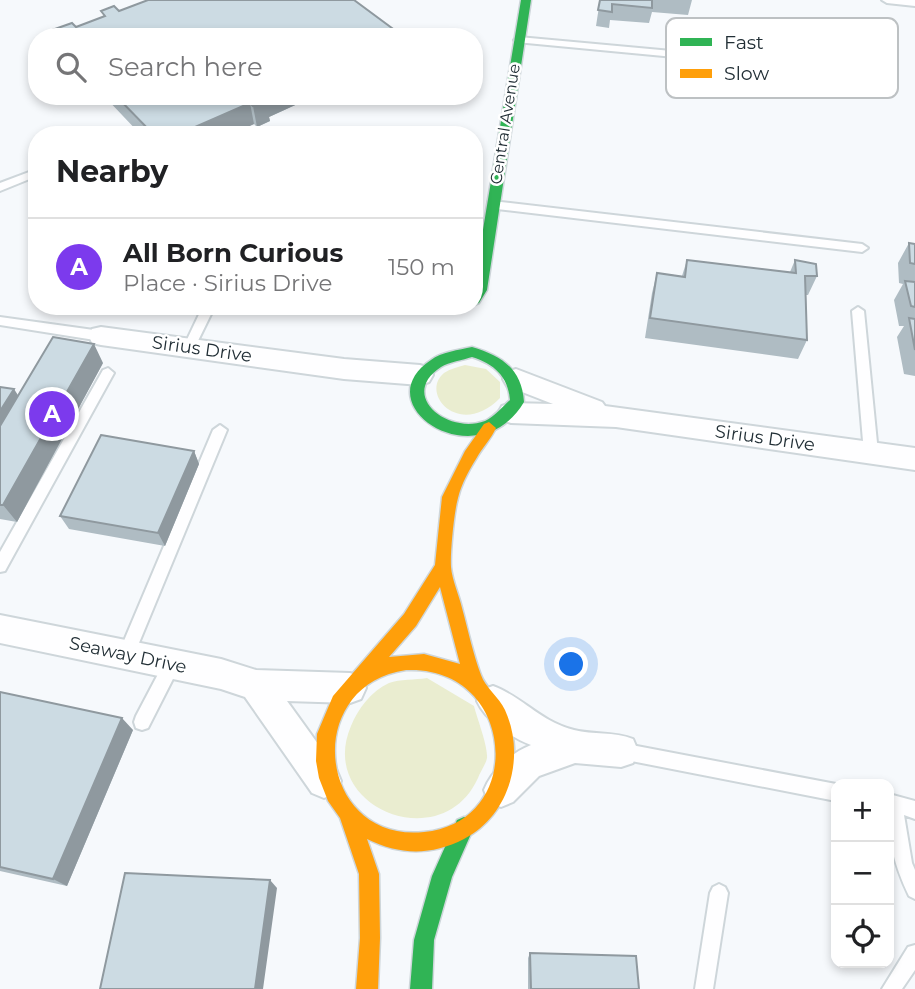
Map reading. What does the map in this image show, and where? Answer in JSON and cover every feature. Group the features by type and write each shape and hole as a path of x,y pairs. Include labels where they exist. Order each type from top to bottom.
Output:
{"street":[{"name":"Central Avenue","path":"483,259 526,0"},
{"name":"Central Avenue","path":"483,306 489,316"},
{"name":"Sirius Drive","path":"100,336 344,369 421,396"},
{"path":"431,435 421,396 453,337"},
{"path":"490,803 505,768 505,732 482,689 443,567 450,497 470,455 517,402 510,373 497,341"},
{"path":"442,358 472,352 490,356 510,373"},
{"name":"Sirius Drive","path":"510,373 616,417"},
{"path":"421,396 447,428 460,431 500,420"},
{"name":"Sirius Drive","path":"500,420 616,417 915,460"},
{"path":"442,470 450,497"},
{"path":"367,989 370,939 369,874 323,755 330,718 354,685 410,620 443,567"},
{"name":"Seaway Drive","path":"0,629 221,674 256,685 354,685"},
{"path":"354,685 384,666 414,660 446,665 482,689 528,728 575,747 621,751"},
{"path":"256,685 340,804 374,834 404,842 435,840 464,827 528,763 575,747"},
{"path":"421,989 424,940 442,876 464,827"}],"lane":[{"path":"887,0 915,3"},
{"path":"519,40 666,53"},
{"path":"0,187 28,176"},
{"path":"492,205 862,248"},
{"path":"859,311 871,453"},
{"path":"189,348 205,315"},
{"path":"0,321 100,336"},
{"path":"0,566 108,373"},
{"path":"126,655 220,430"},
{"path":"142,722 172,664"},
{"path":"621,751 831,792"},
{"path":"894,805 915,810"},
{"path":"894,819 903,864 915,890"},
{"path":"704,989 719,893"},
{"path":"891,989 915,954"}],"green space":[{"path":"465,365 486,369 500,382 500,398 485,410 458,414 440,401 438,382 444,373"},
{"path":"427,678 474,706 487,758 478,778 461,802 438,815 413,818 388,812 366,799 351,780 345,755 351,726 361,707 371,696 389,683"}],"building":[{"path":"148,0 354,0 392,28 58,28 72,23 76,27 105,16 101,11 114,6 119,11"},
{"path":"600,0 652,0 652,8 612,4 612,12 598,10"},
{"path":"125,105 245,105 197,126 145,126"},
{"path":"909,243 915,244 915,264 910,263"},
{"path":"687,260 796,273 795,260 816,264 817,276 805,276 807,340 650,318 657,273 685,277"},
{"path":"905,281 915,282 915,307 911,306"},
{"path":"909,318 915,319 915,350"},
{"path":"53,337 94,344 3,505 0,505 0,426"},
{"path":"0,387 14,389 0,411"},
{"path":"101,435 194,451 158,533 60,516"},
{"path":"0,692 122,718 53,879 0,867"},
{"path":"125,873 270,880 255,989 100,989"},
{"path":"530,953 636,956 639,989 531,989"}],"traffic: fast":[{"path":"483,271 526,0"},
{"path":"472,352 505,368 514,383 517,402 492,424 467,432 444,427 426,414 417,397 420,379 437,362 472,352"},
{"path":"421,989 424,940 442,876 464,827"}],"traffic: slow":[{"path":"473,680 443,567 450,497 470,455 489,428"},
{"path":"361,677 410,620 443,567"},
{"path":"415,662 450,668 479,688 499,717 505,752 499,787 479,816 450,836 415,842 380,836 351,816 331,787 325,752 331,717 351,688 380,668 415,662"},
{"path":"349,817 369,874 370,938 367,989"}],"place":[{"name":"All Born Curious","path":"52,414"}]}
